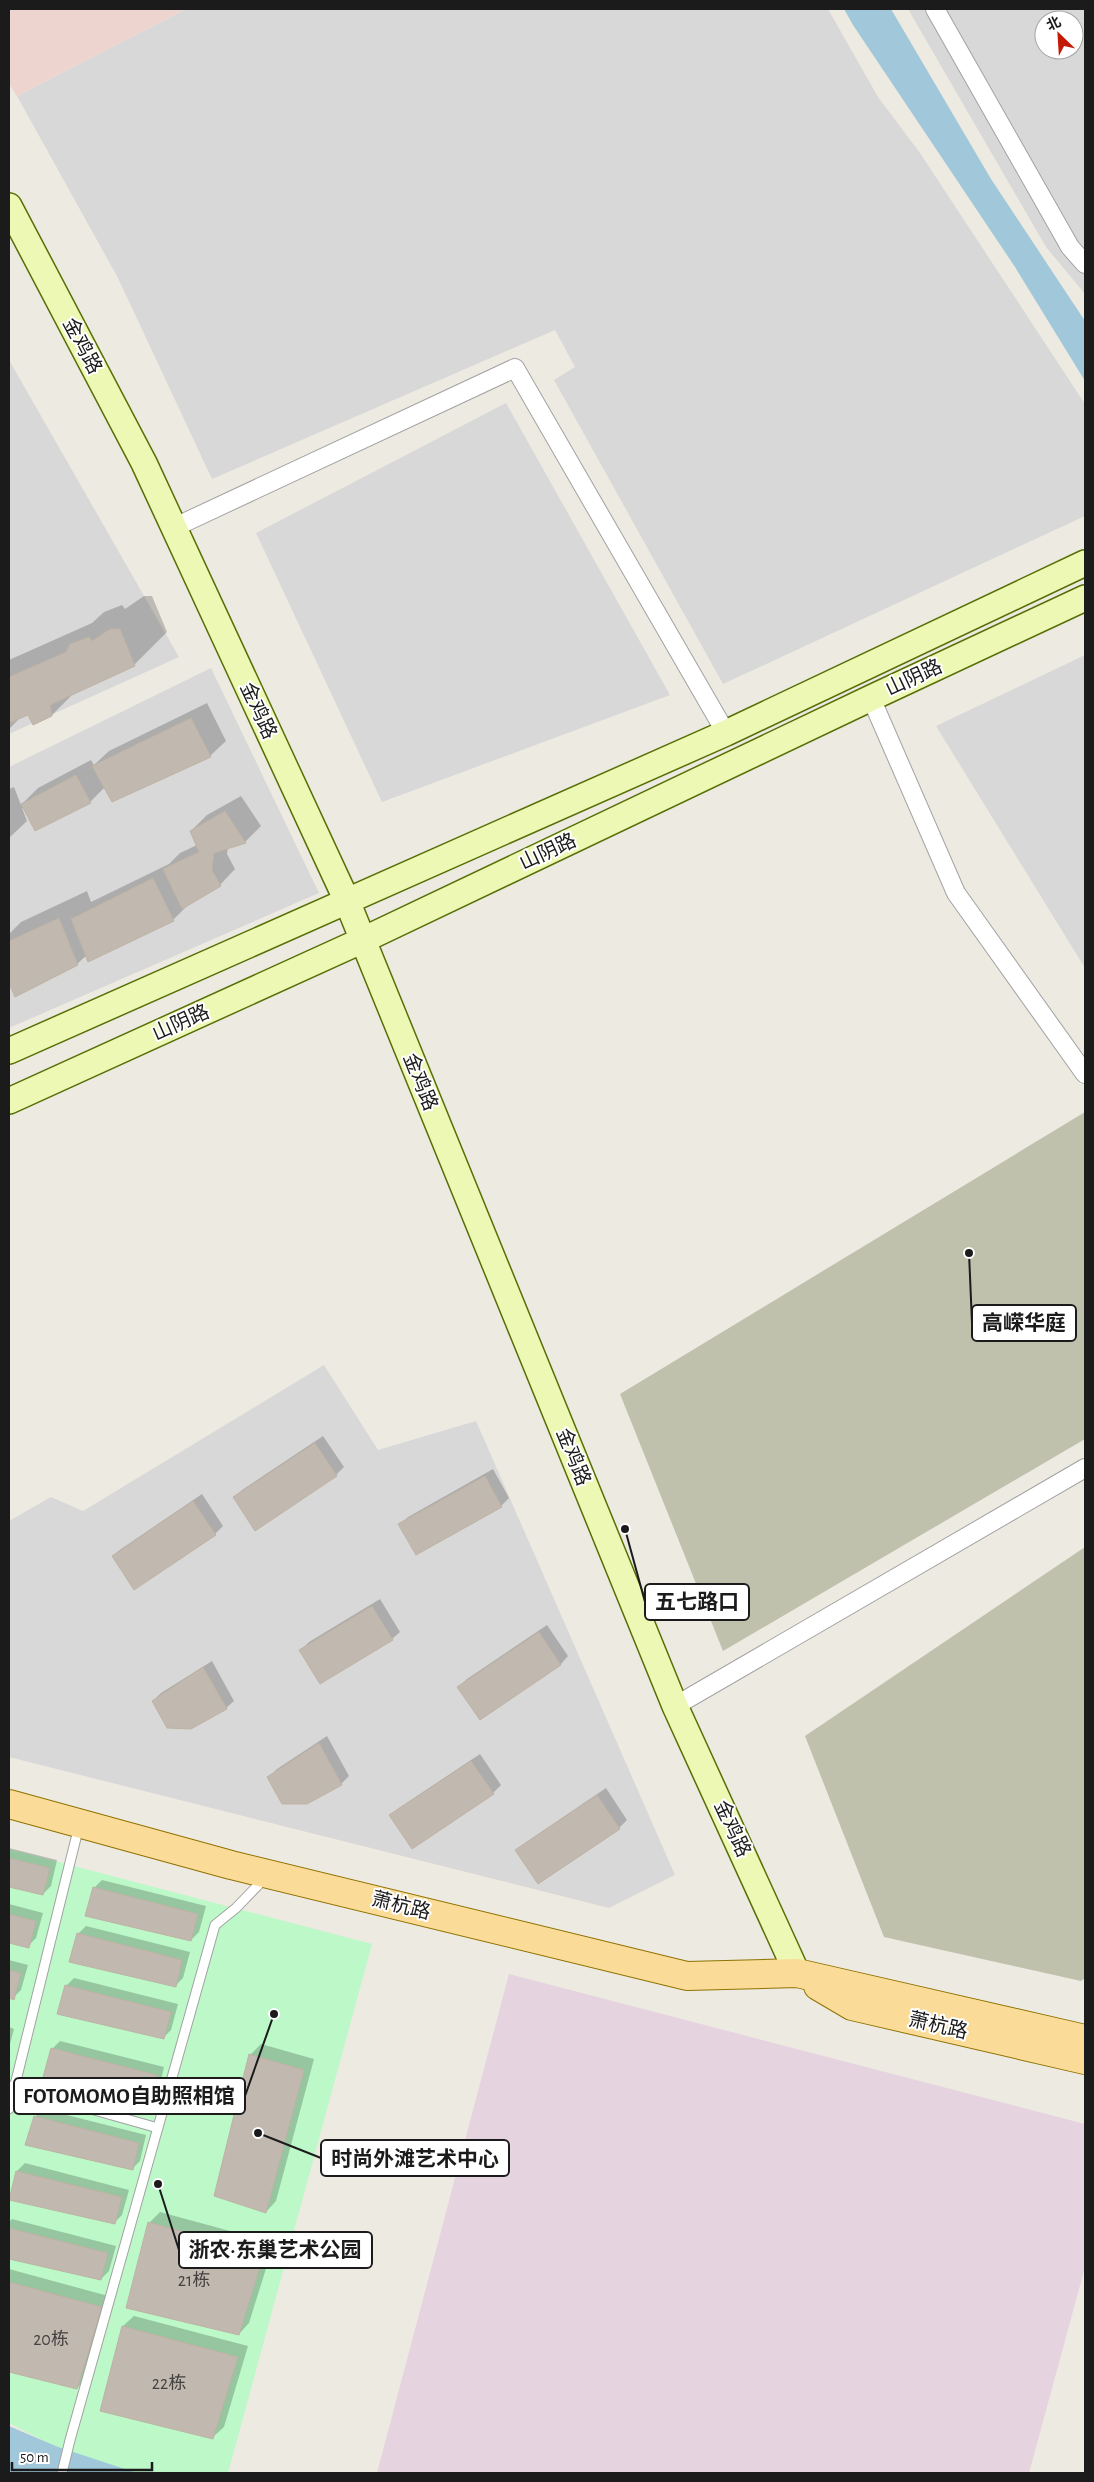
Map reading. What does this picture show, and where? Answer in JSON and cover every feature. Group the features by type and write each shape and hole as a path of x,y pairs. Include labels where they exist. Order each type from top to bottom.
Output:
{"main road":[{"name":"金鸡路","path":"9,206 144,463 175,527 203,594 347,901 675,1706 797,1974"},
{"name":"山阴路","path":"9,1051 726,733 1085,563"},
{"name":"山阴路","path":"9,1101 363,940 1085,598"},
{"name":"萧杭路","path":"9,1804 268,1874 686,1976 797,1974 1085,2039"},
{"name":"萧杭路","path":"797,1974 852,2006 1085,2060"}],"street":[{"path":"935,9 1070,247 1085,264"},
{"path":"175,527 515,368 726,733"},
{"path":"871,698 956,892 1085,1074"},
{"path":"675,1706 1085,1468"}],"lane":[{"path":"9,2109 11,2087 80,1824"},
{"path":"62,2473 215,1926 236,1908 268,1874"},
{"path":"11,2087 158,2128"}],"shaded area":[{"path":"9,9 186,9 17,96 9,84"},
{"path":"186,9 828,9 878,97 920,153 1085,404 1085,516 723,684 554,380 575,367 555,330 212,479 118,278 17,96"},
{"path":"908,9 1085,9 1085,294 1046,247"},
{"path":"9,360 179,657 9,734"},
{"path":"506,403 670,695 382,802 256,533"},
{"path":"1085,655 1085,968 936,726"},
{"path":"211,668 319,893 9,1028 9,767"},
{"path":"1085,1112 1085,1439 723,1651 620,1394"},
{"path":"324,1365 378,1450 476,1421 675,1875 609,1908 9,1757 9,1521 51,1497 83,1511"},
{"path":"1085,1547 1085,1978 1081,1981 884,1937 805,1736"},
{"path":"509,1974 1085,2124 1085,2267 1029,2473 377,2473"}],"green space":[{"path":"9,1849 372,1944 228,2473 32,2473 48,2443 9,2423"}],"water":[{"path":"844,9 891,9 991,179 1085,321 1085,381 1015,267"},
{"path":"9,2426 58,2447 137,2473 9,2473"}],"building":[{"path":"110,629 120,629 135,666 50,705 52,716 33,725 28,715 9,723 9,677 66,652 70,644 89,637 92,641"},
{"path":"191,718 211,757 112,802 92,766"},
{"path":"76,775 91,803 35,831 21,804"},
{"path":"225,811 246,843 214,853 212,870 221,886 182,909 163,869 199,852 190,831"},
{"path":"153,878 174,921 88,962 71,919"},
{"path":"59,918 78,965 15,997 9,983 9,941"},
{"path":"315,1443 337,1476 255,1531 233,1497"},
{"path":"485,1476 502,1507 416,1555 398,1524"},
{"path":"193,1501 216,1535 134,1590 112,1556"},
{"path":"372,1606 393,1640 320,1684 299,1650"},
{"path":"539,1632 561,1665 480,1720 457,1687"},
{"path":"203,1667 227,1709 191,1729 167,1728 152,1701"},
{"path":"319,1743 342,1785 307,1804 282,1804 267,1777"},
{"path":"471,1761 494,1794 412,1849 389,1815"},
{"path":"597,1795 620,1829 538,1884 515,1850"},
{"path":"9,1858 50,1868 43,1895 9,1887"},
{"path":"93,1887 198,1914 191,1941 85,1916"},
{"path":"9,1914 36,1921 29,1948 9,1943"},
{"path":"77,1933 182,1960 176,1987 69,1962"},
{"path":"9,1970 21,1973 14,2000 9,1998"},
{"path":"65,1985 171,2012 164,2039 57,2014"},
{"path":"51,2048 157,2075 150,2102 43,2077"},
{"path":"249,2054 304,2070 266,2213 214,2196"},
{"path":"34,2116 139,2143 133,2170 25,2145"},
{"path":"16,2171 122,2197 115,2224 9,2200"},
{"path":"148,2222 264,2254 239,2335 126,2308"},
{"path":"9,2228 108,2253 101,2280 9,2259"},
{"path":"9,2282 102,2307 77,2389 9,2372"},
{"path":"122,2326 238,2357 213,2439 100,2411"}],"place":[{"name":"高嵘华庭","path":"969,1253"},
{"name":"五七路口","path":"625,1529"},
{"name":"FOTOMOMO自助照相馆","path":"274,2014"},
{"name":"时尚外滩艺术中心","path":"258,2133"},
{"name":"浙农·东巢艺术公园","path":"158,2184"}]}
